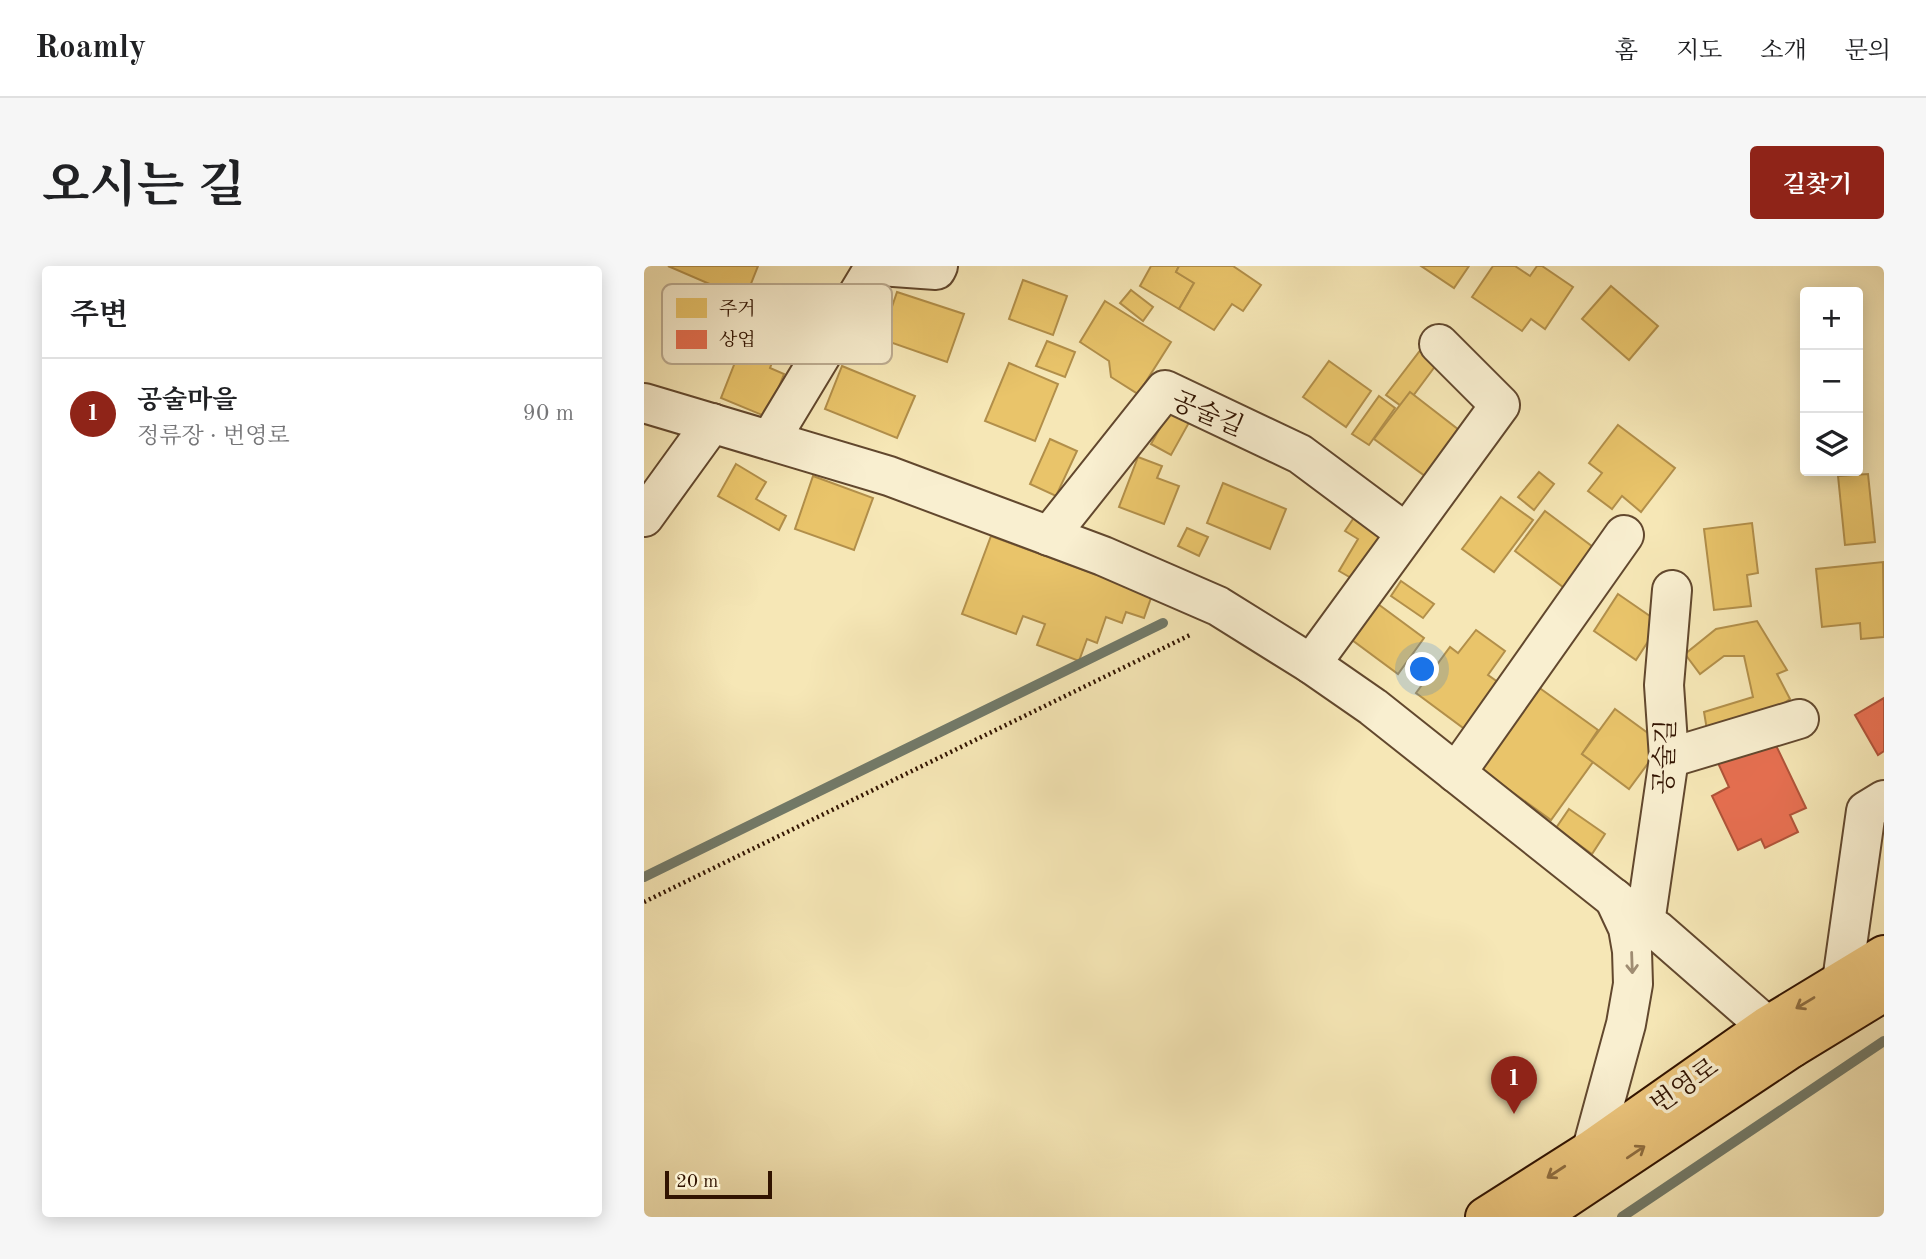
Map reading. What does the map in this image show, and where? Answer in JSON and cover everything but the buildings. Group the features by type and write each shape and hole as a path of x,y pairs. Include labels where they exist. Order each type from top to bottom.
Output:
{"main road":[{"name":"번영로","path":"1538,1217 1780,1037 1842,981 1884,955"},
{"name":"번영로","path":"1485,1217 1592,1149 1780,1037 1884,992"}],"street":[{"path":"865,270 936,270 938,266"},
{"path":"1311,664 1500,405 1439,344"},
{"path":"771,440 813,364"},
{"name":"공술길","path":"1049,536 1165,390 1300,454 1406,533"},
{"path":"644,403 889,476 1103,555 1218,606 1311,664 1373,707 1658,931 1780,1037"},
{"path":"644,517 712,423"},
{"path":"1456,772 1624,535"},
{"name":"공술길","path":"1645,923 1669,758 1664,685 1672,590"},
{"path":"1669,758 1799,719"},
{"path":"1842,981 1866,811 1884,800"},
{"path":"1592,1149 1626,1024 1633,984 1628,928 1614,898"}],"path":[{"path":"644,902 1202,629 1218,606"}],"waterway":[{"path":"644,877 1163,623"},
{"path":"1622,1217 1884,1041"}],"place":[{"name":"공술마을","path":"1514,1114"}]}
